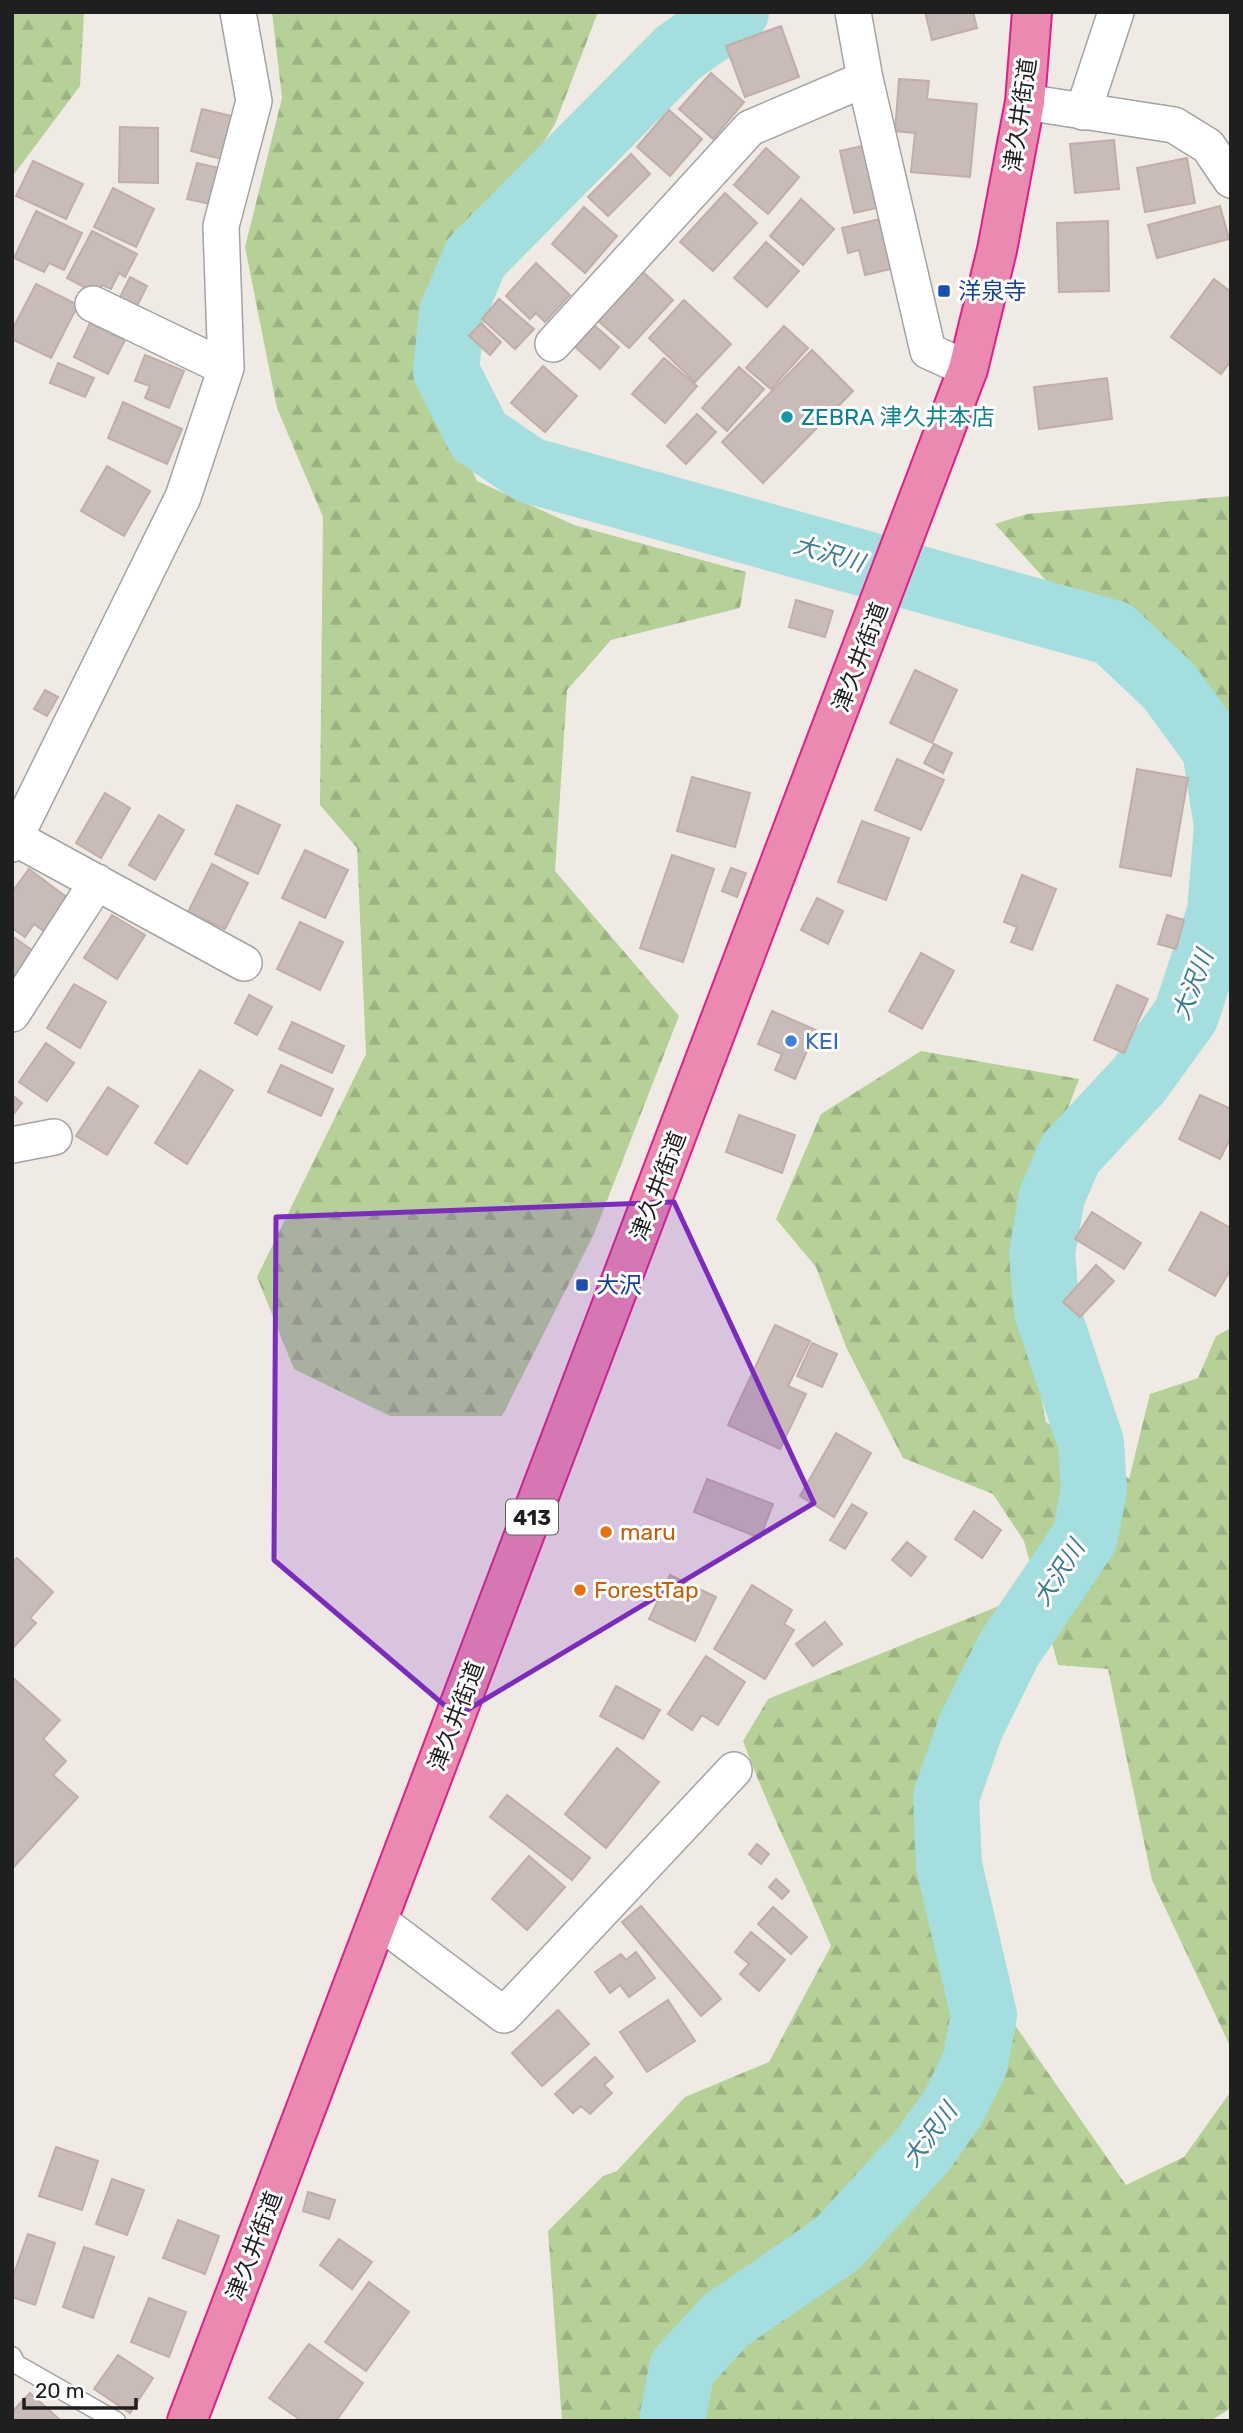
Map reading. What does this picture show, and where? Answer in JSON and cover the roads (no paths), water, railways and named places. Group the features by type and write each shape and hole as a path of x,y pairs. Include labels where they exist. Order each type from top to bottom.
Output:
{"highway":[{"name":"津久井街道","path":"187,2421 968,369 997,250 1025,102 1032,12"}],"street":[{"path":"239,12 254,101 221,226 226,368 183,498 15,841 244,963"},
{"path":"1083,112 1116,12"},
{"path":"853,16 928,351 968,369"},
{"path":"553,344 750,128 865,79"},
{"path":"1025,102 1174,125 1208,146 1231,180"},
{"path":"93,304 226,368"},
{"path":"12,1014 97,883"},
{"path":"12,1145 54,1137"},
{"path":"378,1920 504,2015 734,1770"}],"lane":[{"path":"12,2356 16,2364 116,2421"}],"waterway":[{"name":"大沢川","path":"672,2421 682,2368 726,2320 837,2244 923,2150 954,2106 975,2063 984,2015 949,1865 946,1797 971,1726 1009,1649 1085,1537 1094,1489 1091,1443 1047,1311 1042,1253 1052,1196 1070,1154 1139,1080 1186,1015 1220,912 1227,826 1215,749 1169,686 1113,633 529,470 479,436 446,371 452,313 476,257 678,53 736,12"}],"place":[{"name":"洋泉寺","path":"944,291"},
{"name":"ZEBRA 津久井本店","path":"787,417"},
{"name":"KEI","path":"791,1041"},
{"name":"大沢","path":"582,1285"},
{"name":"maru","path":"606,1532"},
{"name":"ForestTap","path":"580,1590"}]}
